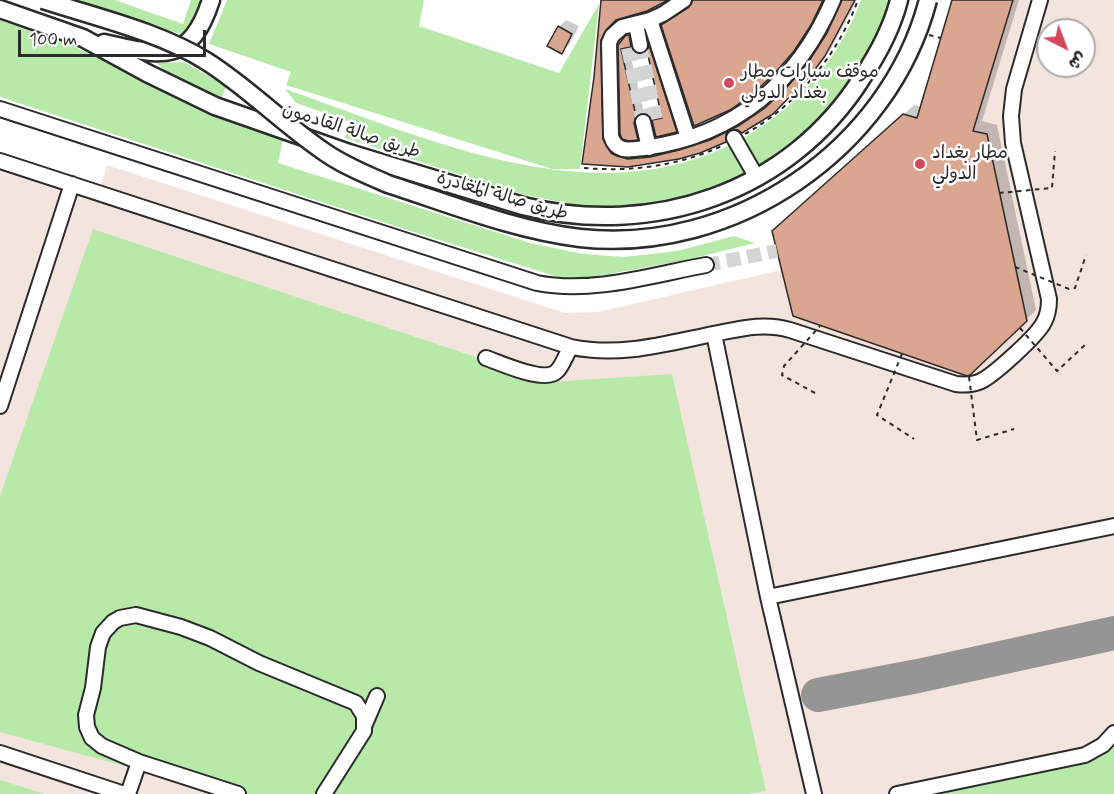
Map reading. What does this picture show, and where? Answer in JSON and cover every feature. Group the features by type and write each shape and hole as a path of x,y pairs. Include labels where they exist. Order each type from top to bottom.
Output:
{"main road":[{"name":"طريق صالة المغادرة","path":"43,0 165,40 205,60 242,85 320,149 363,173 398,187 549,233 615,240 680,233 712,224 765,202 815,170 854,134 886,93 909,53 928,0"},
{"path":"83,38 143,52 166,52 187,43 196,35 202,26 211,0"},
{"name":"طريق صالة القادمون","path":"0,9 83,38 147,73 215,106 349,153 547,212 601,218 655,213 708,200 757,178 803,146 843,105 857,87 880,48 899,0"}],"lane":[{"path":"684,0 669,11 650,20 622,27 612,36 609,43 611,136 616,147 622,150 649,148 708,132 743,113 790,72 813,40 833,0"},
{"path":"0,161 571,347 599,351 625,351 752,326 781,328 963,385 976,384 988,378 1037,332 1046,320 1049,299 1013,142 1011,116 1014,89 1040,0"},
{"path":"650,20 688,138"},
{"path":"636,24 640,45"},
{"path":"0,109 537,283 560,287 584,287 706,265"},
{"path":"643,122 649,148"},
{"path":"734,138 757,178"},
{"path":"0,406 72,184"},
{"path":"714,334 768,597 814,794"},
{"path":"486,358 539,376 549,376 558,371 571,347"},
{"path":"768,597 1114,526"},
{"path":"238,794 139,762 97,743 89,733 86,721 99,640 112,622 128,615 144,616 189,629 260,663 350,699 362,709 365,724"},
{"path":"324,794 360,738 377,696"},
{"path":"897,794 1086,755 1103,745 1114,734"},
{"path":"0,753 126,794 139,762"}],"path":[{"path":"999,193 1052,188 1055,151"},
{"path":"1015,267 1069,289 1076,288 1086,255"},
{"path":"815,393 782,375 784,366 820,326"},
{"path":"1020,328 1057,370 1086,344"},
{"path":"902,354 877,415 914,439"},
{"path":"969,377 977,440 1014,429"}],"shaded area":[{"name":"مطار بغداد الدولي","path":"952,0 1114,0 1114,794 0,794 0,171 96,202 107,165 565,313 598,312 781,270 772,231 903,114 917,117"}],"green space":[{"path":"78,0 115,0 183,24 191,0 208,0 186,36"},
{"path":"227,0 424,0 419,26 559,73 599,4 580,169 552,169 286,85 291,72 209,44"},
{"path":"861,0 888,0 881,25 863,63 814,124 764,162 729,183 664,203 600,210 521,194 345,138 350,122 296,103 285,89 400,130 460,149 520,164 580,172 640,171 699,158 755,131 773,119 819,74 842,39"},
{"path":"0,20 47,34 206,108 283,139 278,163 530,243 583,254 624,257 677,251 734,236 755,243 686,260 571,281 0,97"},
{"path":"184,62 226,86 221,100 174,78 156,63"},
{"path":"93,229 550,382 672,374 766,791 747,794 227,794 0,732 0,496"},
{"path":"1114,748 1114,794 914,794"},
{"path":"0,780 45,794 0,794"}],"building":[{"path":"601,0 668,0 647,11 616,20 606,30 601,40 603,139 611,153 628,159 650,157 679,150 710,140 730,130 726,134 726,142 679,159 628,167 582,164 594,77"},
{"path":"693,0 823,0 811,25 794,51 775,73 754,93 730,110 694,126 661,25 689,7"},
{"path":"842,0 855,0 825,56 810,76 773,114 742,133 738,130 730,130 765,108 788,86 809,61 827,33"},
{"name":"مطار بغداد الدولي","path":"952,0 1013,0 973,131 987,134 1027,321 967,376 793,316 772,231 903,114 917,118"},
{"path":"558,26 572,34 562,54 547,46"},
{"path":"626,35 629,35 631,47 621,49 636,116 634,123 638,140 629,141 622,139 620,134 618,45"},
{"path":"649,45 677,132 656,137 652,120 662,118 647,51"}],"taxiway":[{"path":"818,695 918,676 1114,633"}],"tunnel":[{"path":"640,45 656,119"},
{"path":"628,48 643,122"},
{"path":"706,265 777,251"}],"place":[{"name":"موقف سيارات مطار بغداد الدولي","path":"729,83"},
{"name":"مطار بغداد الدولي","path":"920,164"}]}
